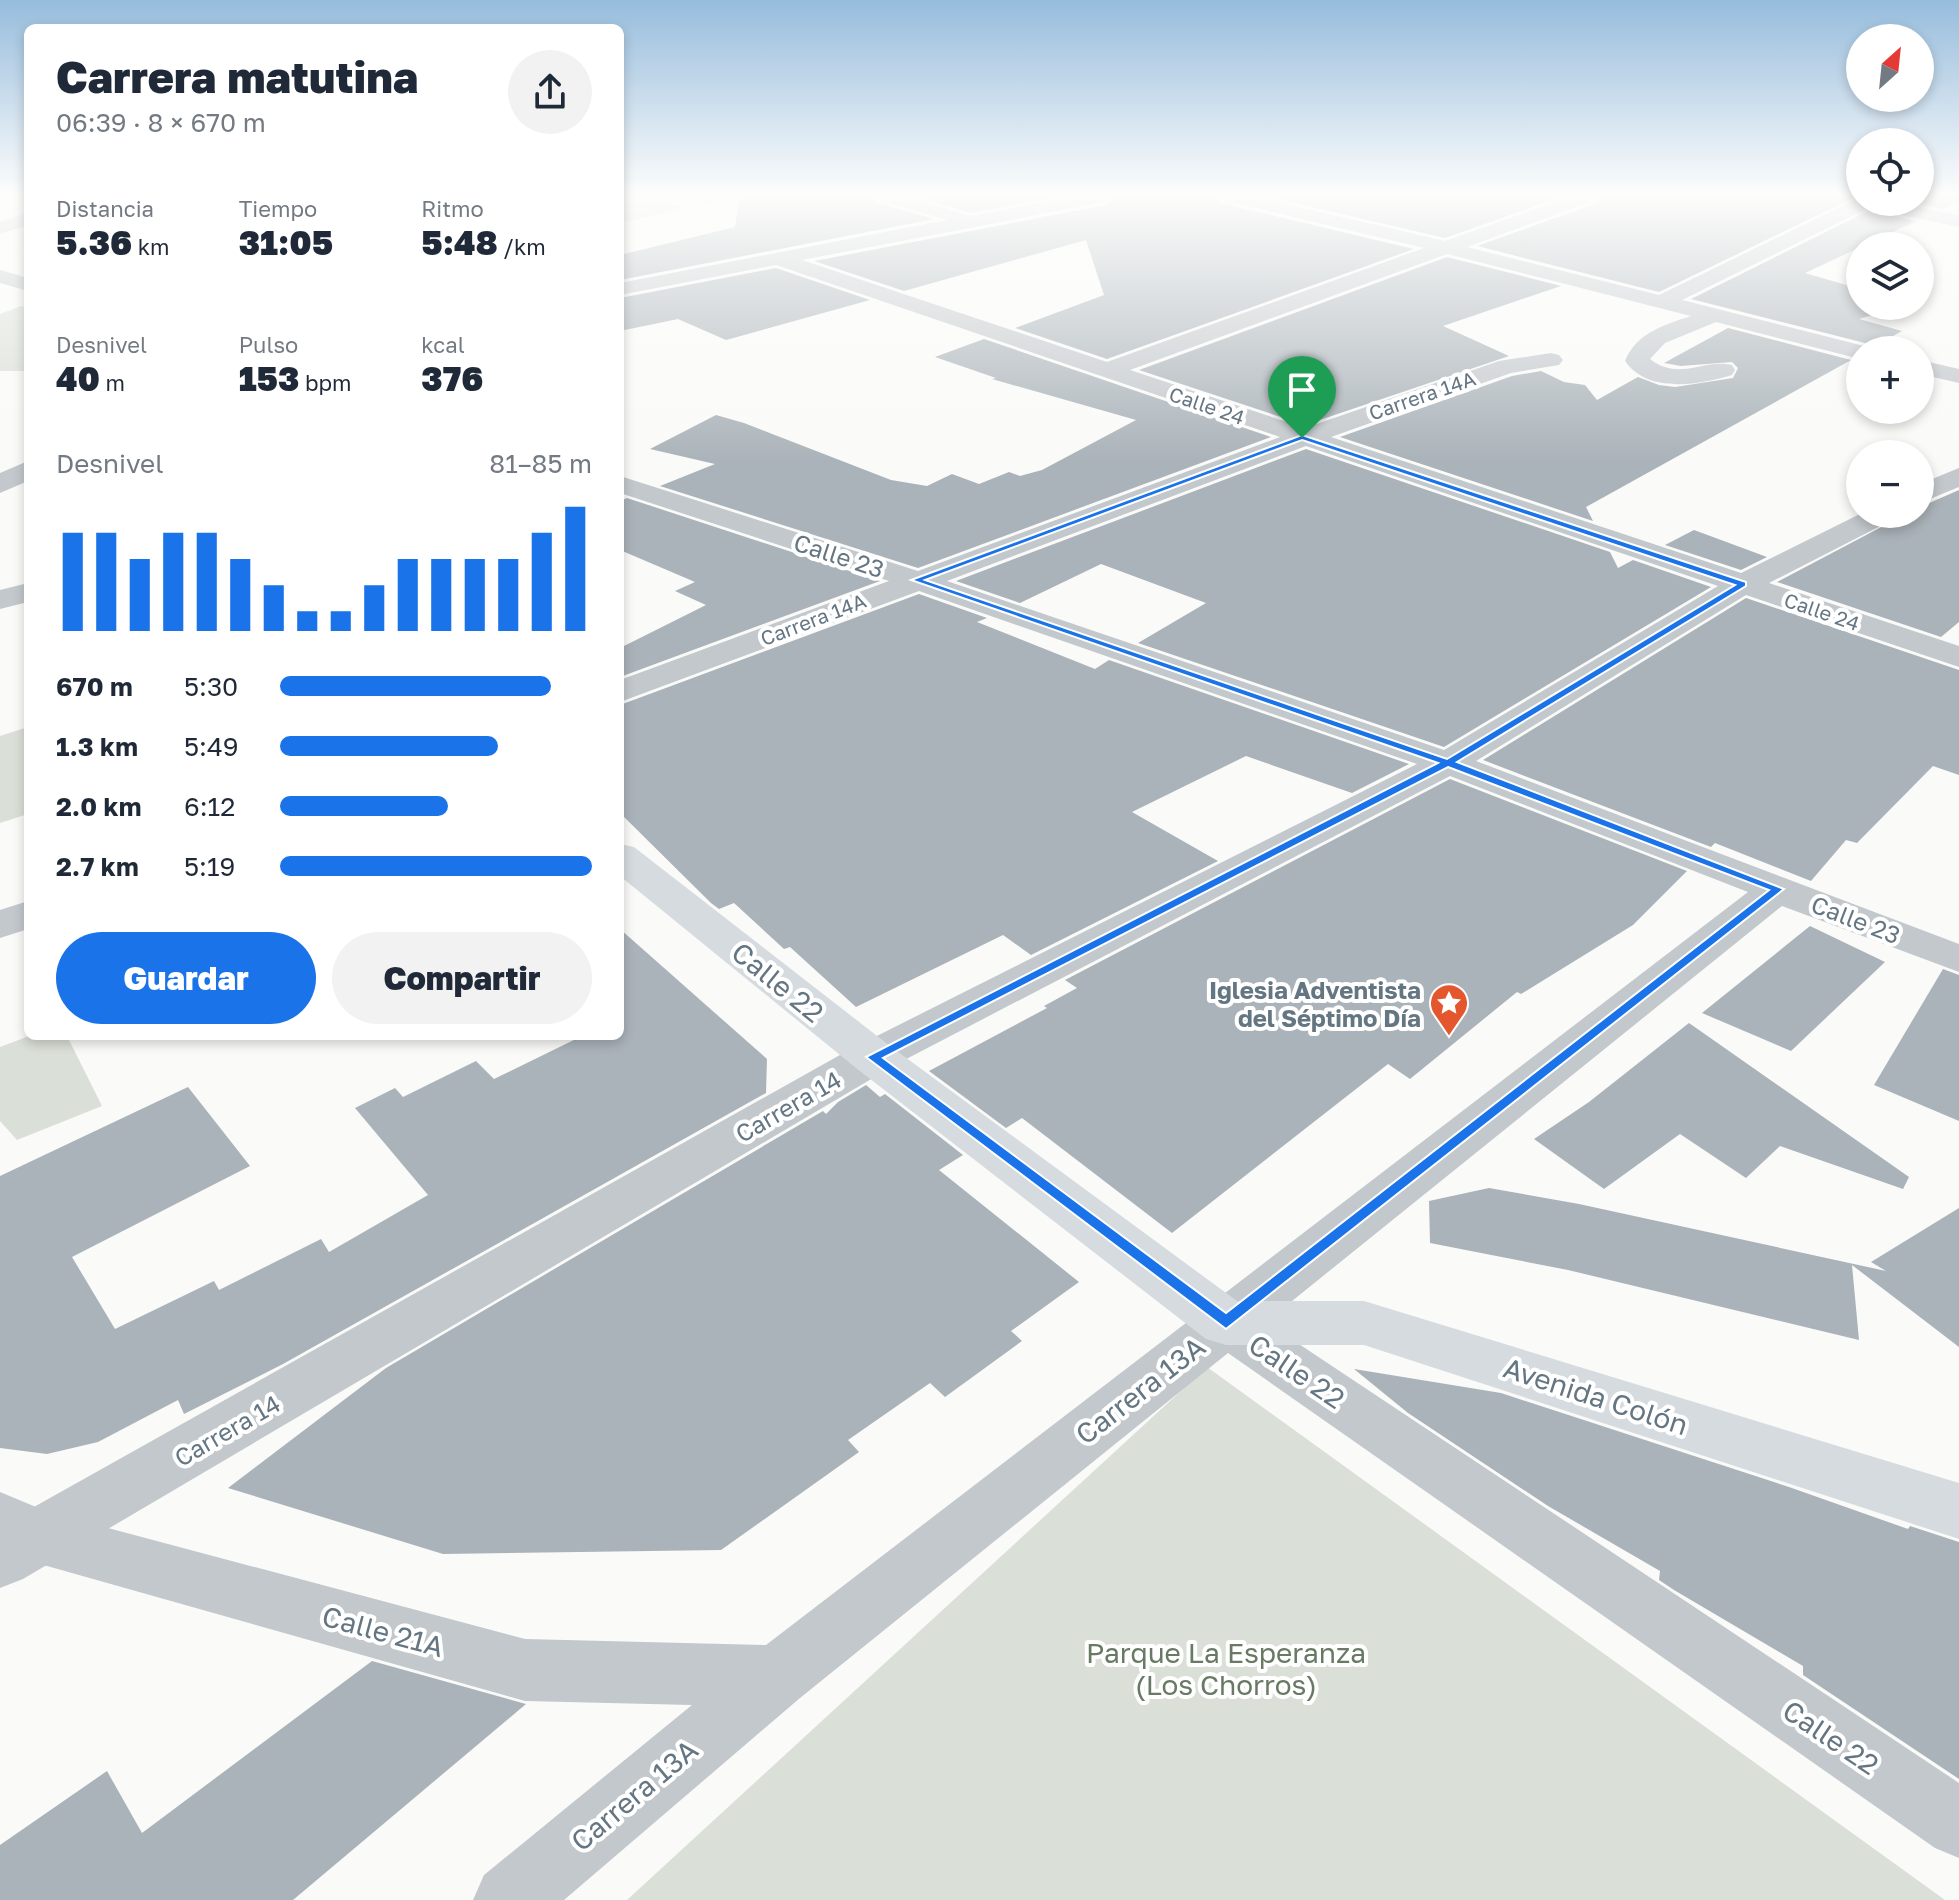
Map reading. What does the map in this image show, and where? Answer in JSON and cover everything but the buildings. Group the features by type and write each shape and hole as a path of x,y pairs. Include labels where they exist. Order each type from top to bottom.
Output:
{"main road":[{"name":"Calle 22","path":"624,859 873,1057 1226,1323"},
{"name":"Avenida Colón","path":"1226,1323 1364,1323 1959,1511"}],"street":[{"name":"Calle 24","path":"853,285 1959,657"},
{"path":"1107,370 1341,285"},
{"path":"1589,285 1846,349"},
{"path":"1659,303 1696,285"},
{"path":"1712,316 1647,343 1638,353 1637,361 1644,369 1674,377 1702,377 1723,370"},
{"name":"Carrera 14A","path":"624,690 1302,438 1507,366 1551,360"},
{"path":"1934,370 1959,376"},
{"path":"0,484 24,472"},
{"path":"1934,488 1959,476"},
{"name":"Calle 23","path":"624,485 916,580 1448,763 1959,959"},
{"name":"Carrera 14","path":"13,1539 873,1057 1448,763 1743,584 1854,528"},
{"path":"0,600 24,593"},
{"name":"Carrera 13A","path":"509,1900 777,1676 1778,889"},
{"path":"0,925 24,916"},
{"name":"Calle 22","path":"1226,1323 1959,1824"},
{"name":"Calle 21A","path":"13,1539 525,1670 777,1676"}],"green space":[{"path":"24,307 24,371 0,371 0,314"},
{"path":"24,728 24,815 0,823 0,736"},
{"path":"24,1038 69,1040 102,1106 17,1140 0,1121 0,1047"},
{"name":"Parque La Esperanza (Los Chorros)","path":"1207,1367 1945,1900 627,1900"}],"place":[{"name":"Iglesia Adventista del Séptimo Día","path":"1449,1037"}],"route":[{"path":"1302,438 916,580 1448,763 1778,889 1226,1323 873,1057 1448,763 1743,584 1302,438"}]}
